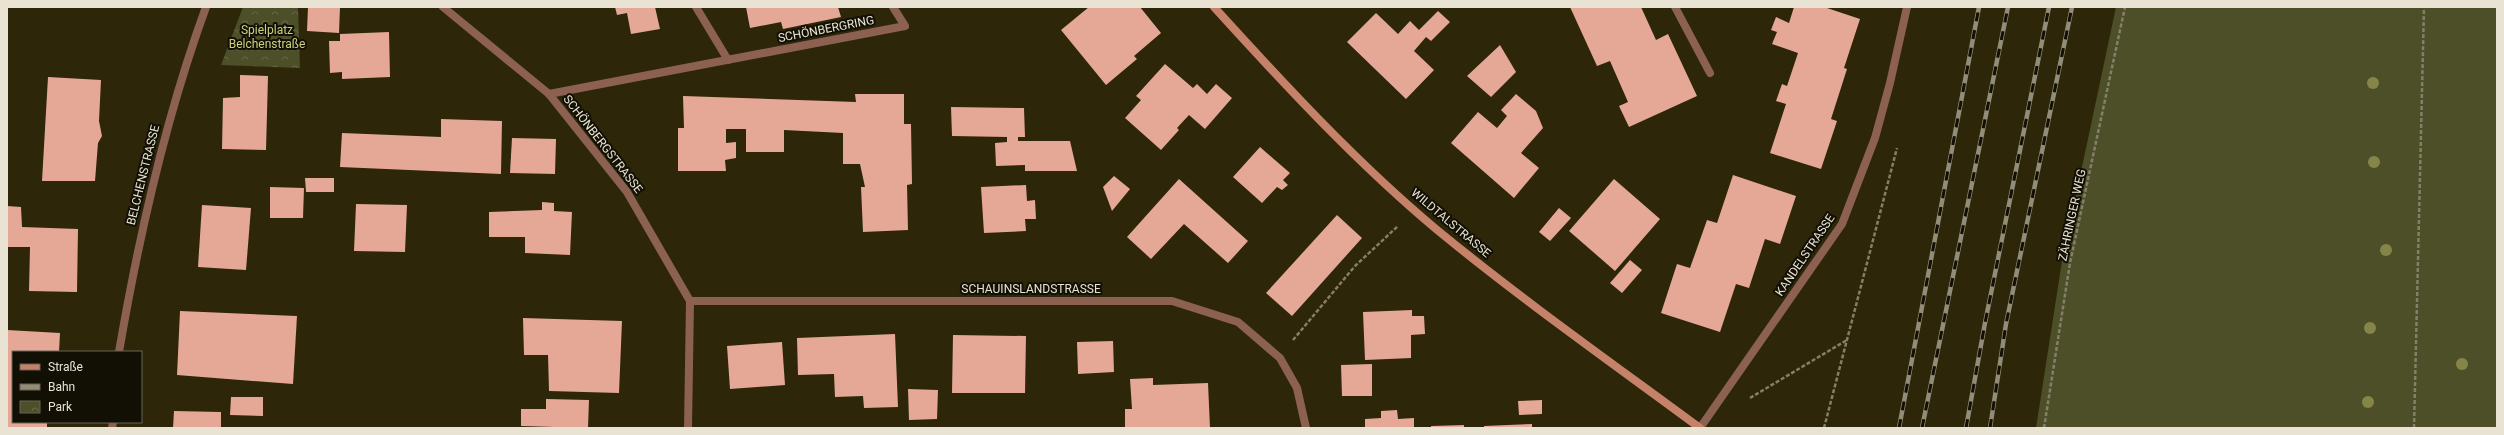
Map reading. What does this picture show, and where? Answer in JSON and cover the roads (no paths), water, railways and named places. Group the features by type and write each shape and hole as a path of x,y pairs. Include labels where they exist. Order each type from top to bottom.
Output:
{"street":[{"name":"BELCHENSTRASSE","path":"119,351 134,264 171,110 206,7"},
{"name":"SCHÖNBERGSTRASSE","path":"444,7 549,94 627,192 690,301"},
{"path":"696,7 728,60"},
{"name":"SCHÖNBERGRING","path":"549,94 906,26 894,7"},
{"name":"WILDTALSTRASSE","path":"1214,7 1280,80 1344,145 1436,229 1536,306 1700,428"},
{"path":"1675,7 1710,73"},
{"name":"KANDELSTRASSE","path":"1700,428 1842,224 1875,138 1908,7"},
{"path":"688,428 690,301"},
{"name":"SCHAUINSLANDSTRASSE","path":"690,301 1172,301 1238,322 1280,358 1298,388 1306,428"}],"railway":[{"path":"1899,428 1979,7"},
{"path":"1922,428 2008,7"},
{"path":"1966,428 1985,323 2049,7"},
{"path":"1990,428 2006,324 2072,7"}],"park label":[{"name":"Spielplatz Belchenstraße","path":"267,37"}]}
